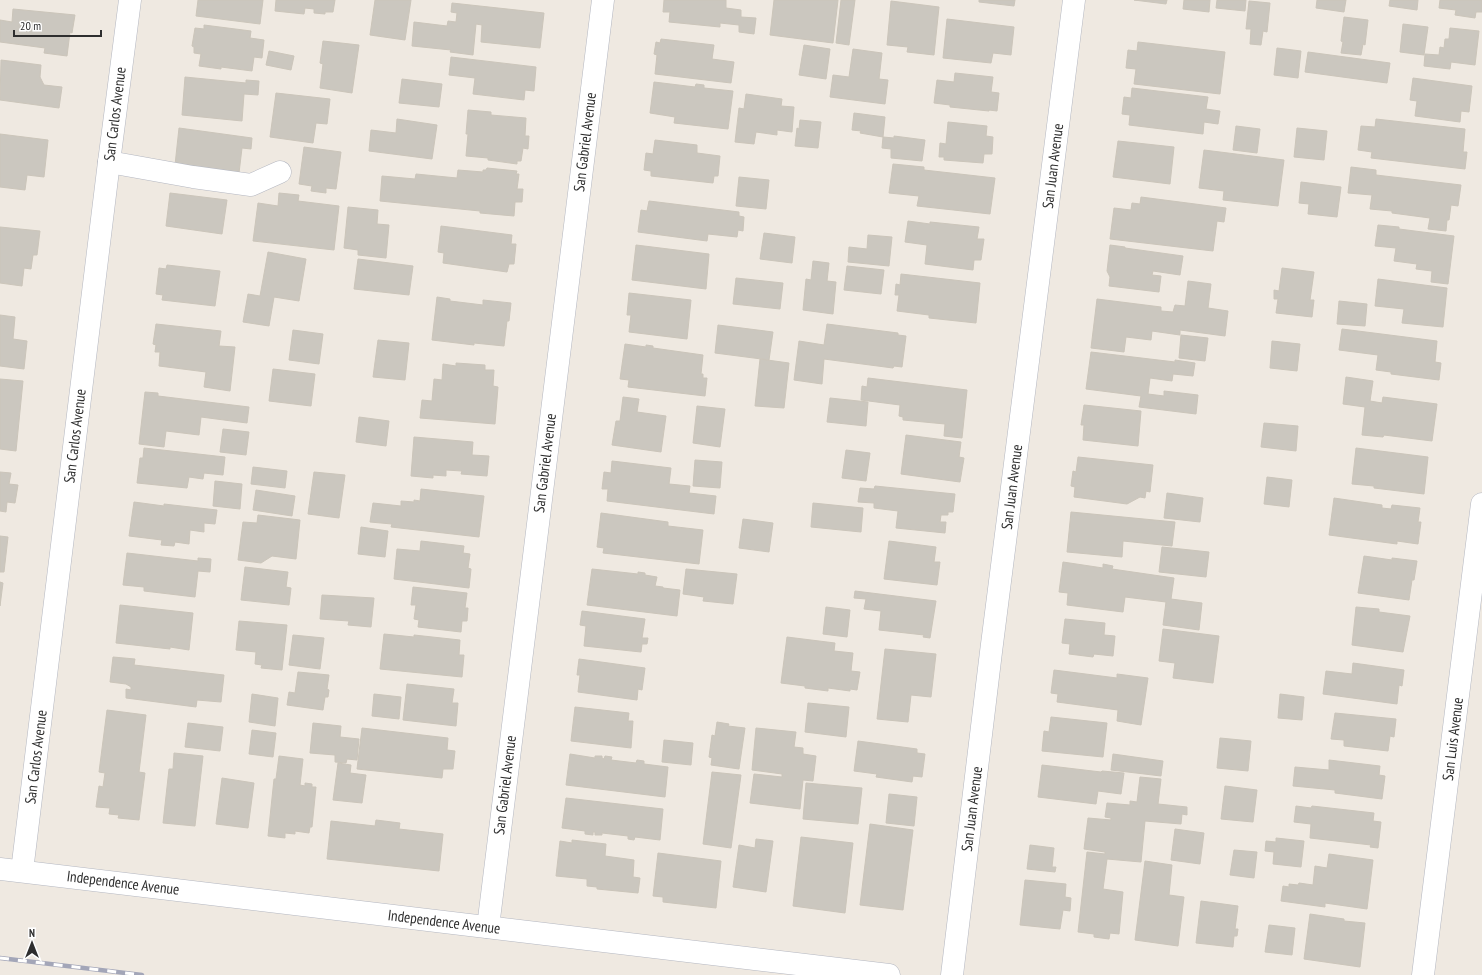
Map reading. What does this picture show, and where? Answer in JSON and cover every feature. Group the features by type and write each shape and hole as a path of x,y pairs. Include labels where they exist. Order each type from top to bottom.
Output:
{"street":[{"name":"San Carlos Avenue","path":"22,871 130,0"},
{"name":"San Gabriel Avenue","path":"488,927 603,0"},
{"name":"San Juan Avenue","path":"952,975 991,652 1074,0"},
{"path":"109,162 193,178 251,185 280,172"},
{"name":"San Luis Avenue","path":"1423,975 1482,504"},
{"name":"Independence Avenue","path":"0,869 889,975"}],"building":[{"path":"198,0 263,0 260,24 196,16"},
{"path":"276,0 335,0 333,12 325,12 325,14 314,13 314,9 305,8 304,14 275,11"},
{"path":"375,0 411,0 405,40 370,35"},
{"path":"664,0 726,0 726,8 741,10 741,17 756,18 754,34 739,32 739,25 720,23 720,27 669,22 670,12 663,12"},
{"path":"774,0 838,0 833,43 770,35"},
{"path":"841,0 855,0 849,45 836,43"},
{"path":"979,0 1015,0 1014,6 979,2"},
{"path":"1134,0 1167,0 1166,4"},
{"path":"1184,0 1210,0 1209,12 1183,9"},
{"path":"1217,0 1246,0 1245,11 1216,8"},
{"path":"1317,0 1346,0 1344,12 1316,8"},
{"path":"1390,0 1418,0 1417,10 1389,6"},
{"path":"1440,0 1482,0 1482,12 1476,12 1475,18 1455,15 1456,10 1439,8"},
{"path":"891,1 939,7 934,55 907,52 908,47 887,45"},
{"path":"1249,1 1270,3 1267,32 1263,31 1261,45 1250,44 1251,29 1246,29"},
{"path":"452,3 544,13 540,48 481,42 482,25 476,24 473,55 450,52 451,50 412,46 414,22 447,26 448,21 456,22 457,13 451,12"},
{"path":"13,9 75,15 72,33 70,32 67,56 44,53 45,48 0,42 0,20 12,22"},
{"path":"1344,17 1368,20 1365,45 1363,44 1361,55 1341,53"},
{"path":"947,19 1014,27 1011,55 993,53 991,63 943,58"},
{"path":"1403,24 1428,27 1424,55 1400,52"},
{"path":"204,25 251,31 250,38 264,40 262,58 254,57 252,71 199,66 201,54 194,53 194,47 192,46 195,28 204,29"},
{"path":"1450,28 1479,31 1475,65 1451,62 1450,69 1424,66 1425,54 1439,55 1440,47 1444,48 1445,39 1449,39"},
{"path":"661,39 714,45 712,59 734,62 731,83 655,74 657,55 654,54 656,42 660,43"},
{"path":"323,41 359,45 352,93 320,88 323,64 320,63"},
{"path":"1138,42 1225,52 1220,94 1134,84 1136,69 1126,68 1128,50 1137,51"},
{"path":"804,45 830,49 826,79 799,75"},
{"path":"1277,48 1301,51 1298,78 1274,75"},
{"path":"853,49 882,53 879,79 888,80 885,104 830,97 833,75 849,77"},
{"path":"269,51 294,56 291,70 266,65"},
{"path":"1308,52 1390,63 1387,83 1305,72"},
{"path":"451,57 536,67 534,91 525,90 524,100 473,94 475,78 449,75"},
{"path":"1,60 41,65 40,77 44,85 62,87 59,108 0,100"},
{"path":"955,73 993,77 991,92 999,93 997,111 950,107 950,105 934,103 937,80 954,82"},
{"path":"185,77 246,83 246,80 259,81 258,95 244,94 242,121 182,115"},
{"path":"1413,78 1472,86 1469,112 1461,111 1460,122 1415,116 1417,101 1410,100"},
{"path":"402,79 442,84 439,107 399,103"},
{"path":"654,82 695,87 696,84 704,85 704,88 733,91 728,129 674,123 675,117 650,113"},
{"path":"1132,88 1208,97 1206,109 1220,111 1218,124 1204,122 1203,134 1129,125 1130,115 1122,114 1124,97 1131,98"},
{"path":"276,93 330,99 327,124 316,123 313,143 270,137"},
{"path":"746,94 782,99 781,106 794,107 792,132 777,130 777,135 756,132 754,144 735,142 739,108 744,109"},
{"path":"468,110 491,112 491,115 526,118 525,136 529,136 528,149 523,148 521,161 517,161 517,164 488,160 488,158 466,156"},
{"path":"854,113 885,117 883,137 852,130"},
{"path":"397,119 437,125 432,159 369,151 371,130 396,133"},
{"path":"1376,119 1465,129 1463,152 1467,152 1465,169 1371,158 1372,152 1358,150 1361,126 1375,127"},
{"path":"800,120 821,122 818,148 795,146 797,128 799,129"},
{"path":"948,122 987,126 986,136 993,137 992,154 984,154 983,163 944,160 944,157 939,157 940,143 946,144"},
{"path":"1236,126 1260,129 1257,153 1233,150"},
{"path":"179,128 252,138 251,149 242,148 239,173 175,165"},
{"path":"1297,128 1327,131 1324,160 1294,157"},
{"path":"0,134 48,140 44,177 27,175 25,190 0,187"},
{"path":"894,136 925,140 922,161 891,158 891,149 882,148 883,137 894,138"},
{"path":"655,140 697,145 697,153 720,156 718,176 714,176 713,183 651,176 651,171 644,170 646,153 653,154"},
{"path":"1118,141 1174,147 1170,184 1113,177"},
{"path":"304,147 341,152 336,189 326,188 326,193 311,191 312,186 299,184"},
{"path":"1204,150 1284,160 1278,206 1223,200 1224,191 1199,188"},
{"path":"893,164 924,167 924,170 995,178 990,214 917,206 919,196 889,193"},
{"path":"1351,167 1376,170 1376,175 1461,185 1458,206 1451,205 1446,231 1428,229 1430,218 1392,213 1392,211 1370,209 1372,195 1348,193"},
{"path":"487,168 517,171 516,174 519,174 517,189 523,189 522,202 515,202 514,216 380,201 382,176 415,179 416,174 457,178 458,170 483,172 483,170 486,170"},
{"path":"739,177 769,180 766,209 736,206"},
{"path":"1301,182 1341,187 1337,217 1308,214 1309,204 1299,203"},
{"path":"170,193 227,200 222,234 166,226"},
{"path":"279,193 299,195 298,201 339,206 334,250 253,241 258,203 278,206"},
{"path":"1141,197 1226,208 1224,222 1217,221 1213,251 1110,239 1114,208 1131,210 1132,203 1140,204"},
{"path":"649,201 739,212 739,216 744,217 743,231 738,230 737,237 708,234 707,241 638,232 641,210 647,211"},
{"path":"348,207 378,210 377,224 389,225 386,258 358,255 358,250 344,248"},
{"path":"908,221 979,227 977,239 984,239 981,260 974,260 973,270 925,264 927,245 905,242"},
{"path":"1378,225 1454,236 1448,284 1431,282 1432,271 1416,269 1417,264 1394,261 1396,248 1375,246"},
{"path":"441,226 512,235 511,244 516,244 514,264 509,264 507,272 443,263 444,253 438,252"},
{"path":"0,227 40,231 37,255 33,255 31,269 24,268 22,286 0,283"},
{"path":"764,233 795,237 792,263 760,259"},
{"path":"868,235 892,237 889,266 848,262 849,247 867,249"},
{"path":"636,245 709,254 706,289 632,280"},
{"path":"1110,245 1183,256 1180,275 1153,271 1152,275 1161,276 1159,292 1109,286 1110,277 1107,271"},
{"path":"268,252 306,259 299,301 274,297 269,326 243,322 248,294 260,296"},
{"path":"358,259 413,266 409,295 354,289"},
{"path":"813,261 829,263 827,281 836,282 833,314 803,310 806,279 811,280"},
{"path":"167,265 220,271 215,306 162,300 163,295 156,294 159,268 166,269"},
{"path":"847,266 884,270 881,294 844,290"},
{"path":"1282,268 1314,272 1310,300 1314,300 1312,317 1276,313 1278,299 1274,299 1274,290 1279,291"},
{"path":"901,274 980,283 976,323 929,318 929,315 897,311 899,295 895,295 896,284 900,285"},
{"path":"736,278 783,283 780,309 733,304"},
{"path":"1378,279 1447,288 1443,327 1402,323 1404,309 1375,306"},
{"path":"1188,281 1211,284 1208,308 1228,311 1225,336 1180,330 1180,335 1152,331 1151,340 1126,337 1124,352 1091,348 1097,299 1161,307 1161,311 1173,312 1175,305 1185,306"},
{"path":"629,293 691,300 687,339 629,332 631,315 627,315"},
{"path":"437,297 450,299 450,301 483,305 483,300 511,303 504,346 474,343 474,345 432,340"},
{"path":"1339,301 1367,304 1365,326 1337,324"},
{"path":"0,315 15,317 13,339 27,341 24,369 0,366"},
{"path":"156,324 221,331 219,346 235,347 230,391 204,387 206,372 159,366 160,352 155,352 156,345 153,344"},
{"path":"827,324 898,333 898,335 906,336 902,367 894,366 893,368 824,359 822,384 794,380 799,341 824,345"},
{"path":"718,325 773,332 769,360 715,353"},
{"path":"1342,329 1437,341 1435,362 1441,363 1439,380 1391,374 1391,372 1376,370 1378,355 1339,350"},
{"path":"293,330 323,334 319,364 289,360"},
{"path":"1181,335 1208,338 1205,361 1179,358"},
{"path":"378,340 409,343 405,380 373,377"},
{"path":"1272,341 1300,344 1297,371 1270,368"},
{"path":"625,344 646,347 646,345 653,346 653,348 703,355 701,374 703,374 703,378 707,378 705,396 628,387 629,380 620,379"},
{"path":"1091,352 1195,363 1193,376 1173,374 1172,381 1150,378 1148,394 1164,396 1164,391 1198,395 1196,414 1139,407 1141,396 1086,389"},
{"path":"760,359 789,363 784,408 755,406"},
{"path":"456,363 485,365 485,370 494,370 493,386 498,387 495,424 420,418 422,400 432,401 434,379 442,380 443,364 456,366"},
{"path":"273,369 315,374 311,406 269,401"},
{"path":"1346,377 1373,381 1370,401 1382,403 1383,397 1437,404 1432,441 1384,435 1383,437 1362,435 1365,407 1343,404"},
{"path":"868,378 967,390 962,438 944,436 945,424 903,420 903,417 899,416 900,405 861,400 862,386 867,387"},
{"path":"0,379 23,381 16,451 0,449"},
{"path":"145,392 158,393 158,396 249,407 247,423 201,417 199,435 166,431 164,447 139,444"},
{"path":"623,397 639,399 637,412 666,416 661,452 612,445 616,421 620,421"},
{"path":"830,398 868,402 866,426 827,422"},
{"path":"1084,405 1141,411 1138,446 1083,440 1084,425 1081,425"},
{"path":"697,406 725,409 720,447 693,443"},
{"path":"359,417 389,421 386,446 356,442"},
{"path":"1264,423 1298,426 1296,451 1261,447"},
{"path":"223,429 249,432 246,455 220,452"},
{"path":"906,435 961,442 959,457 964,458 960,482 901,474"},
{"path":"414,437 473,442 472,455 489,456 487,476 461,474 462,471 446,470 446,476 433,475 433,478 411,476"},
{"path":"144,448 225,457 223,475 204,473 203,479 189,477 187,488 137,483 140,458 143,458"},
{"path":"1356,448 1428,457 1424,494 1352,484"},
{"path":"846,450 870,453 866,481 842,478"},
{"path":"1078,457 1153,465 1150,492 1146,491 1145,498 1140,497 1127,504 1074,497 1075,487 1071,486 1073,471 1076,472"},
{"path":"695,460 722,462 720,488 693,486"},
{"path":"612,461 671,468 669,484 690,486 689,493 716,496 714,514 607,501 608,489 602,489 604,472 611,473"},
{"path":"253,467 287,471 285,488 251,484"},
{"path":"0,472 11,473 9,484 18,485 15,503 7,502 6,512 0,511"},
{"path":"314,472 345,475 339,518 308,514"},
{"path":"1267,477 1292,480 1289,507 1264,504"},
{"path":"215,481 242,484 240,509 213,506"},
{"path":"875,486 955,494 953,512 948,512 948,515 941,515 940,522 946,522 945,533 896,528 898,511 874,508 874,503 858,502 860,488 874,489"},
{"path":"421,489 484,496 479,537 391,527 392,524 370,522 373,503 401,506 401,501 420,501"},
{"path":"256,490 295,496 292,516 253,510"},
{"path":"1167,493 1203,498 1200,522 1164,518"},
{"path":"1334,498 1382,505 1382,508 1391,509 1392,505 1420,508 1418,522 1421,522 1418,544 1397,541 1397,544 1329,535"},
{"path":"134,502 217,510 215,524 204,523 204,532 190,530 189,544 175,542 174,546 161,545 162,540 129,536"},
{"path":"813,503 863,508 861,532 811,527"},
{"path":"1071,512 1175,522 1172,546 1123,541 1122,557 1067,552"},
{"path":"601,513 668,522 668,526 703,530 699,564 603,553 604,548 597,547"},
{"path":"258,515 300,520 296,559 272,556 261,563 238,560 243,522 257,523"},
{"path":"743,519 773,523 769,552 739,548"},
{"path":"361,527 388,531 385,557 358,554"},
{"path":"0,536 8,537 4,572 0,572"},
{"path":"421,541 464,546 463,553 470,554 468,568 471,569 469,588 394,579 397,549 420,551"},
{"path":"889,541 936,547 934,562 940,562 937,585 884,579"},
{"path":"1162,547 1209,552 1206,577 1159,572"},
{"path":"127,553 198,561 198,558 211,559 210,572 198,571 195,597 144,591 144,587 123,585"},
{"path":"1364,556 1392,560 1392,558 1417,561 1409,600 1358,593"},
{"path":"1063,562 1103,568 1103,564 1113,566 1112,569 1174,578 1171,599 1202,603 1199,630 1163,625 1166,602 1125,597 1123,612 1067,605 1068,593 1059,592"},
{"path":"245,567 288,572 286,587 291,588 289,605 241,600"},
{"path":"592,569 638,574 638,572 657,577 655,586 680,590 677,616 587,605"},
{"path":"686,569 737,574 733,604 703,601 704,597 683,594"},
{"path":"0,582 3,583 0,606"},
{"path":"413,587 467,593 465,608 468,608 467,621 462,621 461,632 418,627 419,620 414,619 416,605 411,605"},
{"path":"855,591 936,601 930,638 923,637 924,635 879,630 881,611 864,609 866,599 854,598"},
{"path":"322,595 374,598 371,627 348,625 349,621 320,619"},
{"path":"120,605 193,613 189,650 116,643"},
{"path":"826,607 850,610 847,637 823,634"},
{"path":"1356,607 1379,609 1379,612 1410,616 1403,652 1352,645"},
{"path":"582,611 645,619 642,638 648,638 647,644 642,644 641,652 584,646 586,626 580,625"},
{"path":"1065,619 1105,623 1104,635 1115,636 1113,656 1094,654 1093,657 1069,654 1070,644 1062,643"},
{"path":"239,621 287,625 282,670 261,668 262,665 255,664 256,652 236,650"},
{"path":"1163,629 1219,636 1213,683 1173,678 1175,663 1159,661"},
{"path":"384,634 414,637 414,635 460,640 459,655 464,655 462,677 380,669"},
{"path":"293,635 324,638 320,669 289,665"},
{"path":"787,637 835,643 834,651 853,653 851,671 860,672 857,690 850,689 850,691 828,688 828,691 781,683"},
{"path":"885,649 936,654 931,697 911,695 908,722 877,719"},
{"path":"113,657 135,659 134,665 224,675 221,702 197,700 196,707 126,698 126,689 131,690 131,687 126,684 110,682"},
{"path":"579,659 645,668 642,690 638,689 637,700 578,692 580,675 577,675"},
{"path":"1353,663 1404,670 1402,686 1399,685 1397,704 1323,694 1326,671 1352,674"},
{"path":"1054,670 1117,678 1117,674 1148,678 1141,725 1117,721 1118,710 1057,702 1058,694 1051,693"},
{"path":"298,672 329,675 327,689 329,690 328,697 325,697 323,710 287,705 289,692 295,693"},
{"path":"407,684 454,689 452,703 458,703 456,726 403,720"},
{"path":"252,694 278,698 275,726 249,722"},
{"path":"374,694 401,697 399,719 372,716"},
{"path":"1280,694 1304,697 1302,720 1278,718"},
{"path":"808,703 849,707 846,737 805,732"},
{"path":"575,707 629,713 628,721 633,721 631,748 571,741"},
{"path":"107,710 146,715 139,772 145,773 139,820 118,818 119,815 109,814 110,808 96,807 99,786 103,787 105,773 99,772"},
{"path":"1335,713 1396,719 1394,737 1390,736 1388,751 1344,746 1344,740 1331,739"},
{"path":"1051,717 1107,723 1103,757 1042,751 1044,731 1049,732"},
{"path":"717,722 729,724 728,726 745,728 739,769 711,765 712,758 709,757 712,735 715,736"},
{"path":"188,723 223,727 220,751 185,747"},
{"path":"313,723 341,726 340,737 359,739 357,760 347,759 346,763 335,762 335,755 310,753"},
{"path":"362,728 448,738 447,750 455,751 453,769 443,769 442,778 357,769"},
{"path":"756,728 796,732 794,747 803,748 803,754 816,756 813,781 803,780 800,809 750,803 754,774 782,777 782,774 752,770"},
{"path":"252,730 276,733 273,757 249,754"},
{"path":"1220,738 1251,741 1248,771 1217,768"},
{"path":"664,740 693,743 691,765 662,762"},
{"path":"858,741 917,749 917,753 925,754 922,777 913,776 912,782 876,777 877,774 854,771"},
{"path":"174,753 203,756 195,826 163,823 169,769 173,769"},
{"path":"570,754 595,758 595,756 602,756 604,759 605,756 612,757 611,760 636,763 637,760 644,761 644,764 668,767 665,797 566,785"},
{"path":"1113,754 1163,761 1161,776 1111,770"},
{"path":"279,756 303,759 300,785 305,786 305,783 312,784 312,787 316,787 312,827 310,827 309,833 295,831 295,834 285,833 285,838 268,836 274,779 276,779"},
{"path":"1329,760 1380,766 1379,775 1385,776 1382,799 1335,793 1335,790 1293,786 1295,767 1329,770"},
{"path":"338,763 351,765 350,773 366,775 362,803 333,800"},
{"path":"1042,765 1101,772 1124,773 1121,794 1098,791 1096,804 1038,797"},
{"path":"712,772 741,775 731,848 703,844"},
{"path":"1140,777 1161,779 1158,804 1187,807 1187,815 1182,814 1181,824 1145,821 1141,862 1107,859 1103,889 1123,892 1119,934 1110,933 1109,939 1094,937 1094,934 1078,932 1087,852 1105,854 1105,852 1084,849 1088,818 1111,820 1111,818 1105,817 1107,803 1130,805 1130,801 1137,802"},
{"path":"222,778 254,783 248,828 216,824"},
{"path":"806,783 862,788 858,824 803,819"},
{"path":"1225,786 1257,790 1253,822 1221,819"},
{"path":"889,794 917,797 914,826 886,823"},
{"path":"566,798 663,809 660,840 635,837 634,840 628,839 628,836 602,833 602,835 595,835 595,832 593,832 593,835 585,834 585,831 562,828"},
{"path":"1296,806 1311,808 1312,806 1374,813 1373,821 1381,822 1378,848 1370,847 1371,845 1310,838 1311,824 1294,822"},
{"path":"376,820 400,823 399,829 443,834 439,871 327,859 331,821 375,826"},
{"path":"870,824 913,830 903,910 860,905"},
{"path":"1175,829 1204,833 1200,864 1171,860"},
{"path":"801,837 853,843 845,913 793,906"},
{"path":"1276,838 1304,841 1301,867 1273,864 1274,852 1265,851 1266,841 1276,842"},
{"path":"756,839 773,841 766,892 733,887 739,845 755,848"},
{"path":"572,840 606,844 605,856 634,860 633,877 640,878 638,893 597,889 597,887 587,886 587,879 556,876 560,841 572,843"},
{"path":"1030,845 1054,848 1052,867 1056,867 1055,872 1027,869"},
{"path":"1234,850 1257,852 1254,878 1230,875"},
{"path":"658,853 721,861 716,908 663,902 663,897 653,896"},
{"path":"1329,854 1373,860 1367,909 1325,903 1325,907 1281,901 1283,886 1289,887 1289,884 1298,885 1299,883 1313,885 1315,866 1327,868"},
{"path":"1145,861 1172,865 1169,895 1184,897 1178,946 1135,940"},
{"path":"1025,880 1066,884 1065,897 1071,898 1070,911 1063,910 1060,929 1020,925"},
{"path":"1201,901 1238,906 1235,929 1238,929 1237,936 1234,936 1233,947 1196,943"},
{"path":"1310,914 1344,919 1344,921 1365,923 1360,967 1304,959"},
{"path":"1269,925 1295,928 1292,955 1265,952"}],"railway":[{"path":"0,958 142,975"}]}
